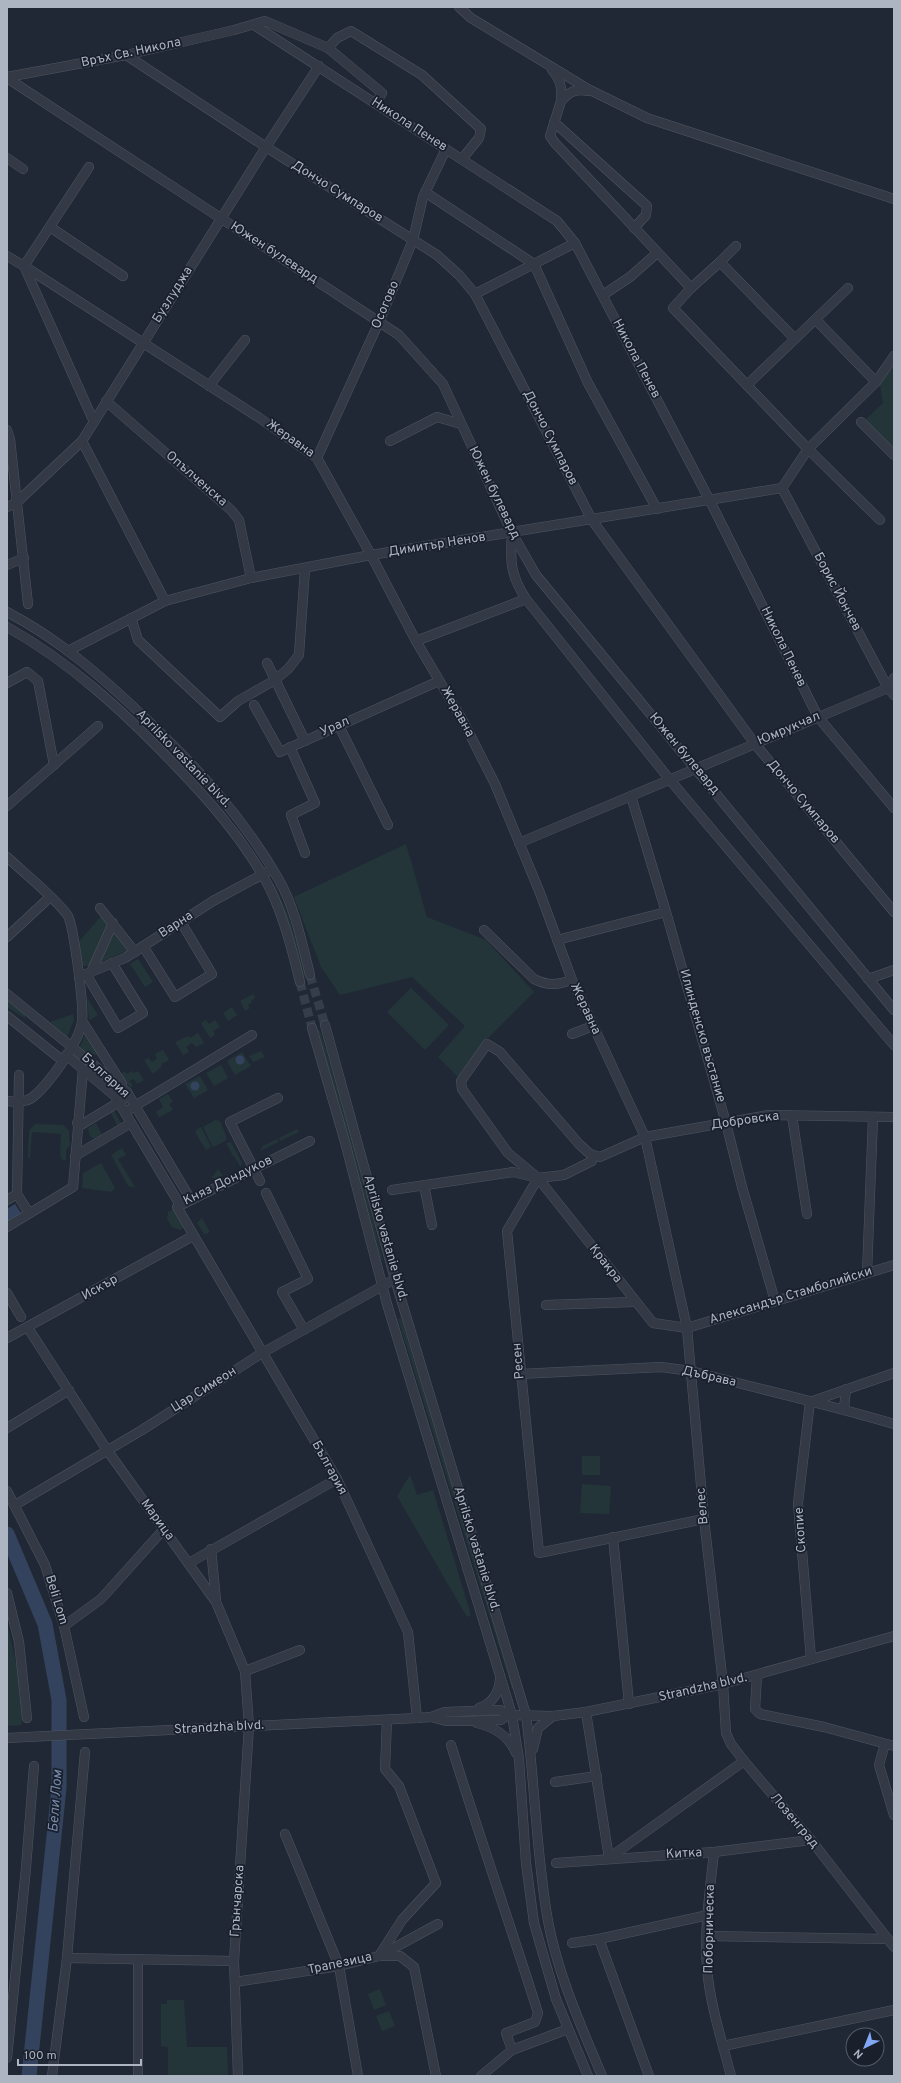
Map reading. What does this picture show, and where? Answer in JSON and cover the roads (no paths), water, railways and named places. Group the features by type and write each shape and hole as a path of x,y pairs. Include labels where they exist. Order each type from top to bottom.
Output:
{"street":[{"path":"459,7 471,18 592,91 648,118 894,199"},
{"name":"Връх Св. Никола","path":"7,77 126,55 254,25 265,21 328,48 382,93 376,103"},
{"name":"Никола Пенев","path":"254,25 557,221 575,243 710,501 818,717 894,808"},
{"path":"328,48 337,38 351,31 422,75 481,129 480,138 462,159"},
{"name":"Дончо Сумпаров","path":"126,55 266,147 437,255 460,275 475,294 592,520 755,744 894,912"},
{"path":"546,63 559,78 562,89 561,101 550,136 691,288"},
{"name":"Бузлуджа","path":"7,507 16,502 82,441 266,147 319,66"},
{"name":"Южен булевард","path":"7,77 399,335 443,384 512,533 536,575 693,770 894,1010"},
{"path":"561,101 569,92 577,89 592,91"},
{"path":"554,122 647,206 646,215 634,228"},
{"name":"Осогово","path":"317,458 379,322 413,240 425,192 446,148"},
{"path":"7,158 23,169"},
{"path":"89,167 24,266 94,422"},
{"path":"425,192 534,264 588,383 657,509"},
{"path":"50,227 123,276"},
{"path":"475,294 575,243"},
{"path":"736,246 691,288 673,308 808,449 880,520"},
{"path":"603,295 630,277 657,253"},
{"name":"Жеравна","path":"7,256 258,417 317,458 371,555 416,641 463,721 495,784 572,980 646,1137 687,1328"},
{"path":"720,262 796,339"},
{"path":"747,385 848,288"},
{"path":"816,320 876,382"},
{"path":"209,386 245,340"},
{"path":"782,488 808,449 876,382 894,356"},
{"name":"Опълченска","path":"106,401 231,510 239,520 251,578"},
{"path":"390,441 437,418 461,424"},
{"path":"861,422 894,455"},
{"path":"7,430 10,438 28,604"},
{"path":"82,441 165,601"},
{"name":"Димитър Ненов","path":"68,651 165,601 251,578 305,569 371,555 710,501 782,488"},
{"name":"Борис Йончев","path":"782,488 891,691"},
{"path":"512,533 510,559 513,574 517,586 526,599 894,1044"},
{"path":"7,565 24,558"},
{"path":"133,617 138,640 220,717 238,701 275,680 288,669 299,655 305,569"},
{"path":"416,641 526,599"},
{"name":"Aprilsko vastanie blvd.","path":"7,612 68,651 112,687 209,782 238,817 272,870 288,900 310,975"},
{"name":"Aprilsko vastanie blvd.","path":"7,627 34,642 74,671 137,727 218,811 263,875 280,912 300,982"},
{"path":"267,663 305,741"},
{"path":"7,683 27,672 38,681 54,765"},
{"path":"891,691 894,678"},
{"name":"Урал","path":"290,748 439,681"},
{"name":"Юмрукчал","path":"673,778 818,717 891,691"},
{"path":"254,704 280,752 290,748 315,803 290,815 305,853"},
{"path":"7,806 98,726"},
{"path":"339,726 388,825"},
{"path":"519,843 673,778"},
{"name":"Илинденско въстание","path":"631,796 666,912 775,1301"},
{"path":"7,857 65,912 70,922 85,974 118,1028 143,1013 112,963"},
{"name":"Варна","path":"85,974 135,952 225,894 272,870"},
{"path":"7,937 50,897"},
{"path":"100,908 135,952"},
{"path":"557,940 666,912"},
{"path":"143,946 175,997 212,974 181,922"},
{"path":"7,1101 18,1102 32,1097 72,1046 78,1035 82,1021 85,974 113,923"},
{"path":"484,930 534,979 544,984 556,985 572,980"},
{"path":"868,979 894,970"},
{"name":"България","path":"7,994 82,1054 128,1094 191,1200"},
{"name":"България","path":"7,1016 64,1058 83,1069 115,1096 180,1205"},
{"path":"77,1123 81,1125 119,1102 128,1094 82,1021"},
{"name":"Aprilsko vastanie blvd.","path":"325,1025 395,1278 526,1716 548,1922 569,1994 602,2076"},
{"path":"572,1034 593,1026"},
{"name":"Aprilsko vastanie blvd.","path":"312,1028 345,1142 382,1286 500,1675 519,1760 526,1863 534,1923 556,1998 588,2076"},
{"path":"125,1112 252,1035"},
{"name":"Добровска","path":"487,1044 500,1052 579,1144 590,1154 600,1157 646,1137 768,1115 894,1117"},
{"name":"Кракра","path":"487,1044 462,1081 462,1089 508,1153 538,1178 634,1302 653,1323 687,1328"},
{"path":"82,1054 106,1058"},
{"path":"7,1227 73,1187 77,1123 83,1069"},
{"path":"19,1075 17,1194 29,1214"},
{"path":"260,1181 230,1122 278,1098"},
{"path":"792,1116 807,1214"},
{"path":"867,1273 873,1117"},
{"path":"75,1156 131,1123"},
{"name":"Княз Дондуков","path":"193,1236 177,1207 310,1141"},
{"path":"392,1190 513,1172 538,1178 564,1175 592,1161"},
{"name":"Ресен","path":"538,1178 507,1231 520,1374 539,1553 613,1537"},
{"path":"424,1185 432,1225"},
{"path":"266,1193 308,1279 282,1292 304,1330"},
{"path":"7,1200 17,1194"},
{"name":"България","path":"193,1236 337,1479 408,1632 417,1718"},
{"name":"Искър","path":"7,1338 28,1328 193,1236"},
{"name":"Александър Стамболийски","path":"687,1328 894,1265"},
{"name":"Цар Симеон","path":"15,1505 107,1450 262,1353 395,1278"},
{"path":"7,1293 22,1317"},
{"path":"546,1305 634,1302"},
{"name":"Марица","path":"28,1328 107,1450 216,1602 244,1671 249,1726"},
{"name":"Велес","path":"687,1328 704,1519 723,1684"},
{"name":"Дъбрава","path":"520,1374 662,1367 691,1371 810,1402 844,1409 894,1424"},
{"path":"810,1402 894,1373"},
{"path":"844,1409 846,1389"},
{"path":"7,1428 69,1390"},
{"name":"Скопие","path":"810,1402 798,1503 811,1658"},
{"path":"188,1563 337,1479"},
{"name":"Beli Lom","path":"7,1491 45,1565 64,1626 84,1717"},
{"path":"630,1704 613,1537 704,1519"},
{"path":"64,1626 101,1598 164,1529"},
{"path":"211,1549 216,1602"},
{"path":"7,1593 19,1642 27,1718"},
{"name":"Strandzha blvd.","path":"7,1738 387,1720 431,1717 445,1712 474,1710 500,1710 510,1715 553,1716 630,1704 723,1684 811,1658 894,1636"},
{"path":"244,1671 300,1650"},
{"path":"474,1710 486,1706 494,1698 500,1686 500,1675"},
{"path":"756,1675 755,1709 760,1714 824,1727 890,1745 879,1765 894,1815"},
{"name":"Лозенград","path":"723,1684 726,1733 731,1744 811,1840 894,1947"},
{"path":"586,1712 609,1858 744,1761"},
{"name":"Strandzha blvd.","path":"431,1717 446,1721 468,1721 501,1720 510,1715"},
{"path":"531,1756 538,1728 553,1716"},
{"path":"378,1956 402,1920 436,1883 399,1786 385,1769 387,1720"},
{"path":"468,1721 484,1725 502,1734 514,1749 519,1760"},
{"name":"Грънчарска","path":"238,2076 234,1960 249,1726"},
{"path":"451,1746 477,1828 507,1913 538,2013 535,2022 506,2033 512,2050"},
{"path":"52,2076 67,1958 85,1752"},
{"path":"7,2058 12,1956 19,1930 26,1868 34,1766"},
{"path":"554,1782 597,1776"},
{"path":"285,1834 339,1966 358,2076"},
{"name":"Китка","path":"556,1862 714,1852 811,1840"},
{"name":"Поборническа","path":"714,1852 708,1915 707,1968 713,2012 731,2076"},
{"path":"572,1943 599,1939 708,1915"},
{"name":"Трапезица","path":"234,1982 339,1966 378,1956 438,1924"},
{"path":"708,1936 888,1939"},
{"path":"599,1939 649,2076"},
{"path":"378,1956 400,1956 414,1967 436,2076"},
{"path":"67,1958 234,1960"},
{"path":"138,1959 138,2076"},
{"path":"723,2046 894,2010"},
{"path":"481,2076 512,2050 568,2029"}],"water":[{"path":"238,1056 242,1056 244,1060 242,1064 238,1064 236,1062 236,1058"},
{"path":"193,1082 197,1082 199,1086 197,1090 193,1090 191,1088 191,1084"},
{"path":"15,1204 21,1213 7,1222 7,1209"}],"waterway":[{"name":"Бели Лом","path":"7,1534 45,1624 59,1700 59,1788 29,2076"}],"tunnel":[{"path":"310,975 325,1025"},
{"path":"300,982 312,1028"}]}
